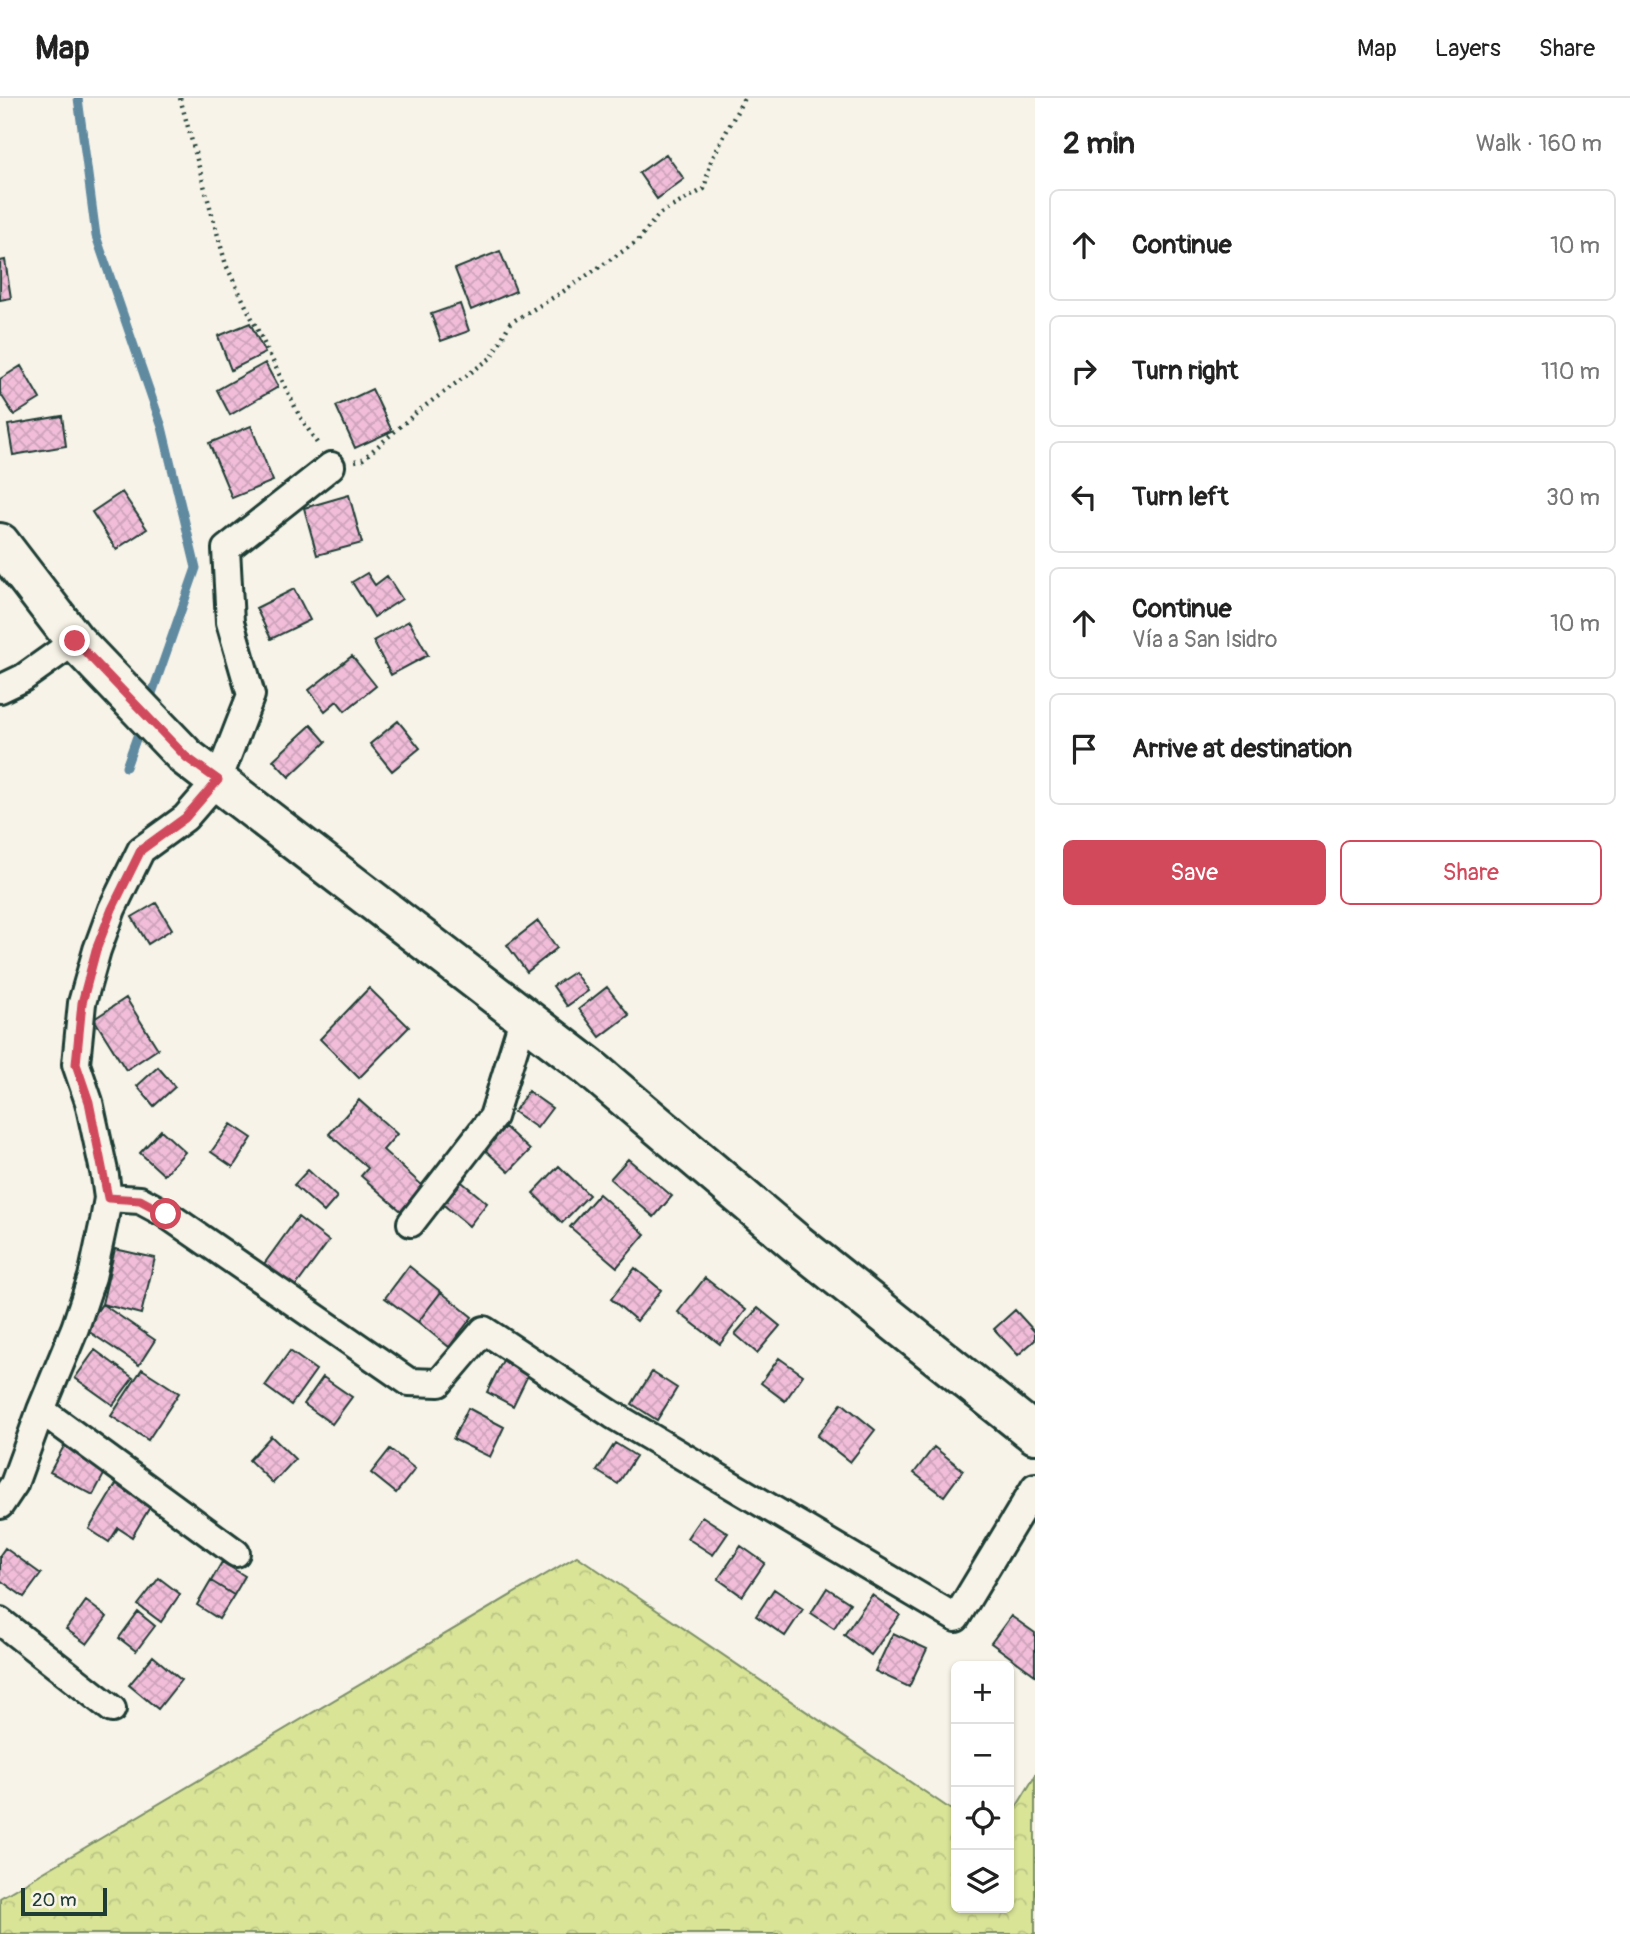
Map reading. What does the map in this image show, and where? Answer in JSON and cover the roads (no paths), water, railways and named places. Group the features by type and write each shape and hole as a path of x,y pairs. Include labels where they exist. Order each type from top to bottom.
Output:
{"street":[{"path":"0,1505 14,1483 75,1328 92,1277 108,1198 89,1102 76,1064 82,1003 96,950 112,909 141,850 185,818 218,780 251,695 230,622 226,548 331,466"},
{"path":"0,543 75,641 186,757 589,1067 796,1243 1035,1434"},
{"path":"0,689 23,678 75,641"},
{"path":"411,1223 493,1117 524,1016"},
{"path":"108,1198 140,1200 166,1214 409,1382 439,1383 484,1330 613,1415 956,1618 1035,1486"},
{"path":"41,1410 236,1553"},
{"path":"0,1621 112,1709"}],"waterway":[{"path":"78,98 96,236 162,427 196,568 149,702"},
{"path":"126,767 141,725"}]}
